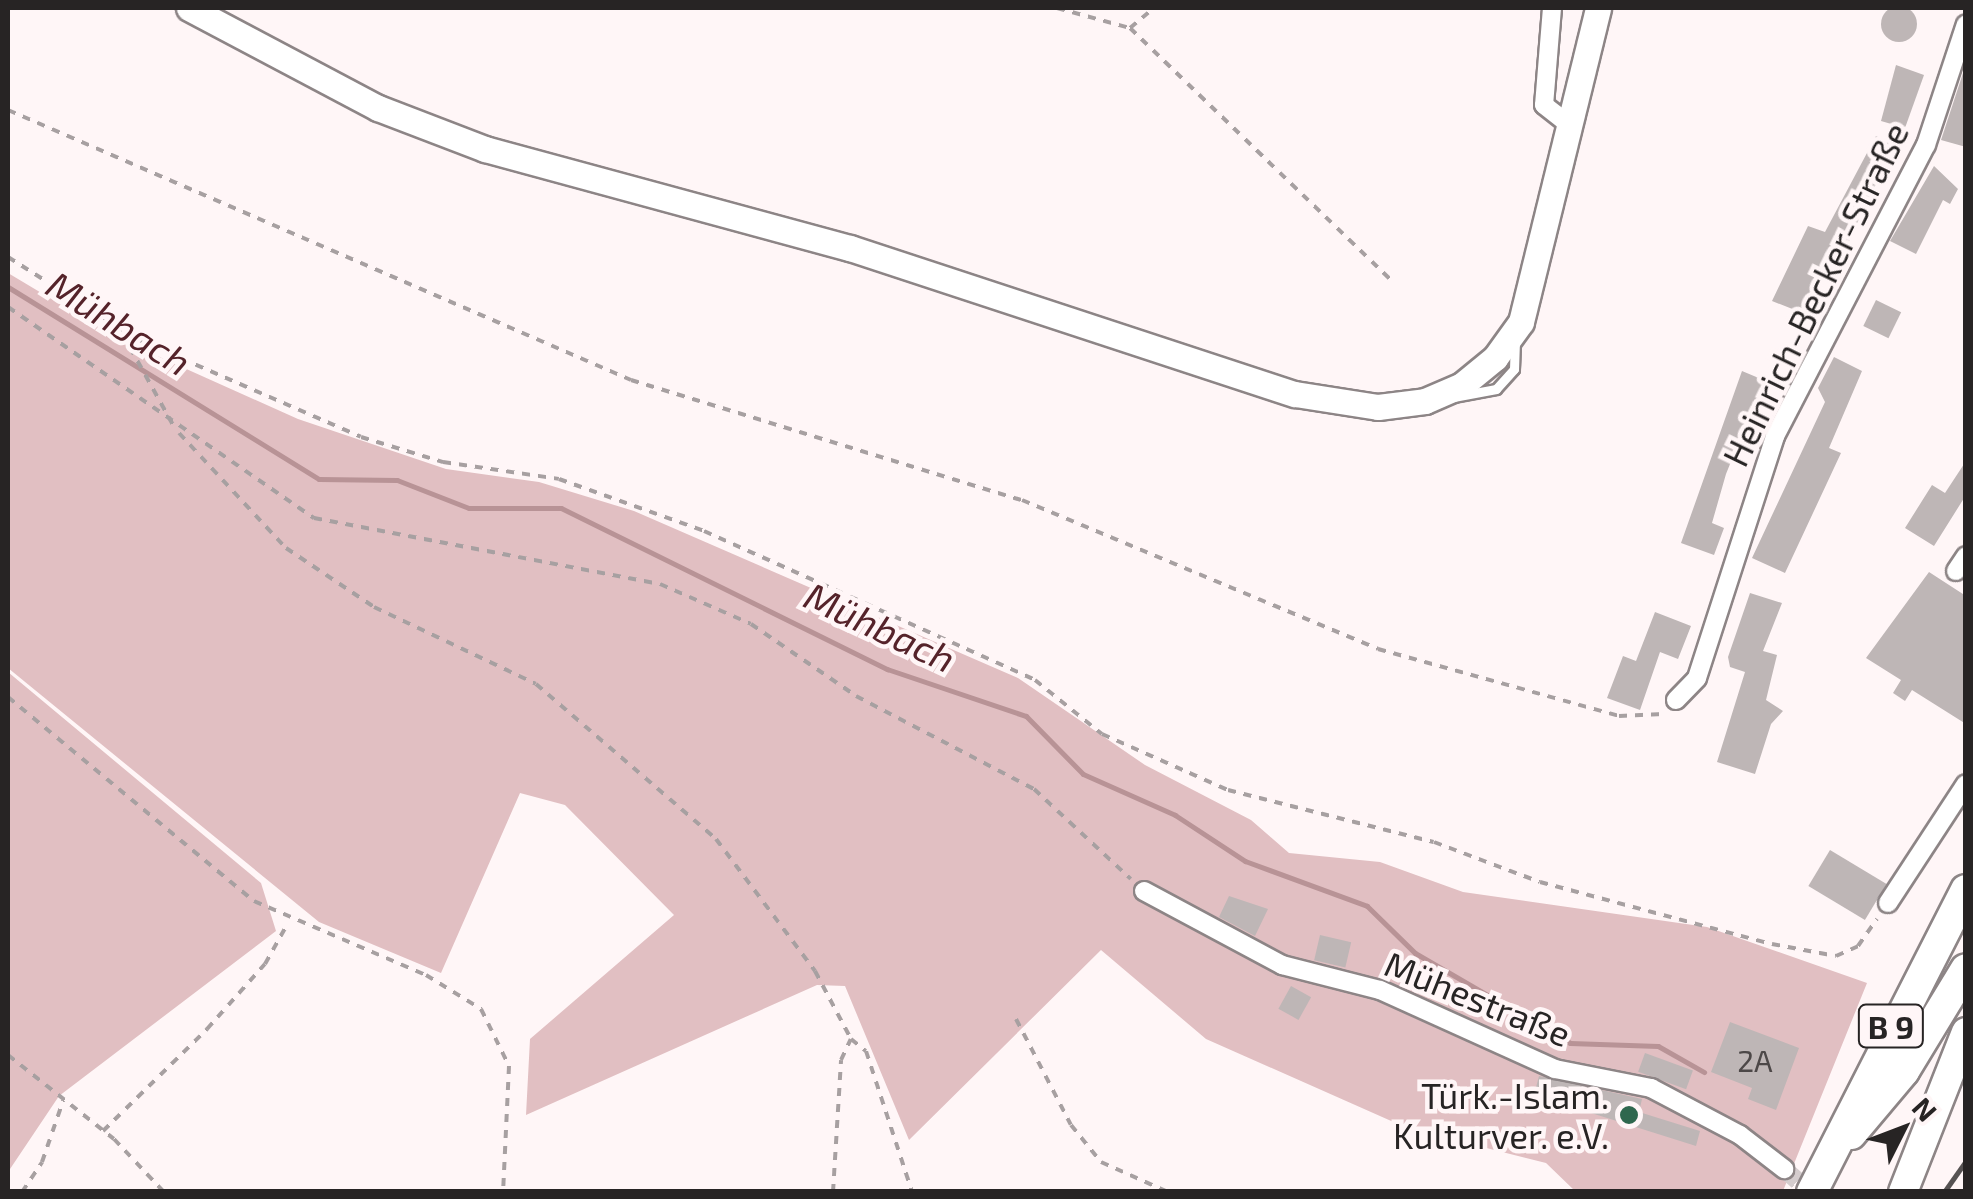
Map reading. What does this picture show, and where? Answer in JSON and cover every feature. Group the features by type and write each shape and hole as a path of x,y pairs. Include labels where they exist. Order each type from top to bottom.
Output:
{"highway":[{"name":"B 9","path":"1818,1179 1966,890"},
{"path":"1818,1179 1904,1071 1966,969"}],"main road":[{"path":"189,8 378,108 486,149 850,248 1295,394 1378,407 1440,396 1486,368 1514,334 1533,291 1598,8"},
{"path":"1903,1192 1966,1032"}],"street":[{"path":"1552,8 1542,98 1550,115 1572,127"},
{"name":"Heinrich-Becker-Straße","path":"1676,700 1697,678 1776,436 1926,144 1966,24"},
{"path":"1888,904 1966,784"},
{"name":"Mühestraße","path":"1144,891 1282,965 1380,990 1556,1069 1651,1088 1740,1135 1784,1169"}],"path":[{"path":"1057,8 1130,28 1392,282"},
{"path":"1130,28 1154,8"},
{"path":"8,110 631,380 1022,500 1378,649 1620,716 1659,718 1676,700"},
{"path":"8,257 120,328 361,437 443,462 560,479 704,531 1035,680 1102,734 1228,790 1820,953 1858,946 1888,904"},
{"path":"8,307 176,430 314,518 660,584 751,624 856,696 1034,789 1144,891"},
{"path":"120,328 176,430 286,548 374,607 536,684 716,839 815,971 851,1039 866,1051 912,1192"},
{"path":"8,697 288,921 438,981 493,1024 509,1066 503,1192"},
{"path":"103,1131 254,977 288,921"},
{"path":"1016,1020 1072,1125 1102,1162 1168,1192"},
{"path":"833,1192 841,1060 851,1039"},
{"path":"8,1056 103,1131 164,1192"},
{"path":"22,1192 42,1162 63,1100"}],"shaded area":[{"path":"8,273 115,337 298,419 446,469 539,482 634,511 1018,678 1145,765 1251,820 1289,853 1380,862 1463,892 1707,927 1867,983 1783,1191 1575,1191 1546,1163 1407,1128 1206,1039 1101,950 909,1140 845,986 817,985 526,1115 530,1039 674,915 565,805 520,793 441,973 319,922 8,668"},
{"path":"8,672 261,883 276,931 59,1096 8,1172"}],"building":[{"path":"1899,6 1912,11 1917,24 1912,37 1899,42 1886,37 1881,24 1886,11"},
{"path":"1896,65 1924,75 1905,128 1881,121"},
{"path":"1963,73 1966,74 1966,147 1941,140"},
{"path":"1876,136 1894,145 1834,275 1821,270 1805,314 1772,301 1808,226 1825,232"},
{"path":"1934,166 1958,189 1950,204 1943,200 1916,254 1890,241"},
{"path":"1876,300 1901,312 1888,338 1863,326"},
{"path":"1834,357 1862,371 1829,448 1841,453 1785,573 1752,558 1825,402 1818,388"},
{"path":"1742,371 1773,384 1760,416 1751,412 1726,474 1712,523 1724,528 1714,555 1681,543"},
{"path":"1966,461 1966,495 1934,546 1905,528 1932,485 1945,493"},
{"path":"1929,572 1966,596 1966,724 1912,690 1905,701 1893,693 1901,680 1866,658"},
{"path":"1750,593 1782,603 1763,651 1777,655 1766,700 1783,711 1771,724 1755,774 1717,762 1745,672 1730,667 1728,657"},
{"path":"1655,612 1691,626 1678,659 1660,652 1640,710 1607,698 1623,656 1636,661"},
{"path":"1830,850 1887,884 1865,920 1808,886"},
{"path":"1229,896 1268,909 1255,936 1219,917"},
{"path":"1320,935 1351,942 1345,968 1314,960"},
{"path":"1291,986 1311,997 1299,1020 1278,1009"},
{"path":"1730,1022 1799,1048 1776,1110 1748,1099 1752,1088 1711,1072"},
{"path":"1645,1053 1693,1070 1686,1089 1638,1072"},
{"path":"1539,1076 1642,1099 1639,1112 1700,1131 1696,1146 1534,1095"}],"waterway":[{"name":"Mühbach","path":"8,287 319,479 397,480 469,508 561,508 887,669 1026,716 1083,774 1175,815 1245,861 1367,906 1415,953 1570,1043 1658,1046 1704,1072"}],"tunnel":[{"path":"1784,1169 1810,1192"}],"railway":[{"path":"1944,1192 1966,1161"}],"place":[{"name":"Türk.-Islam. Kulturver. e.V.","path":"1629,1115"}]}
